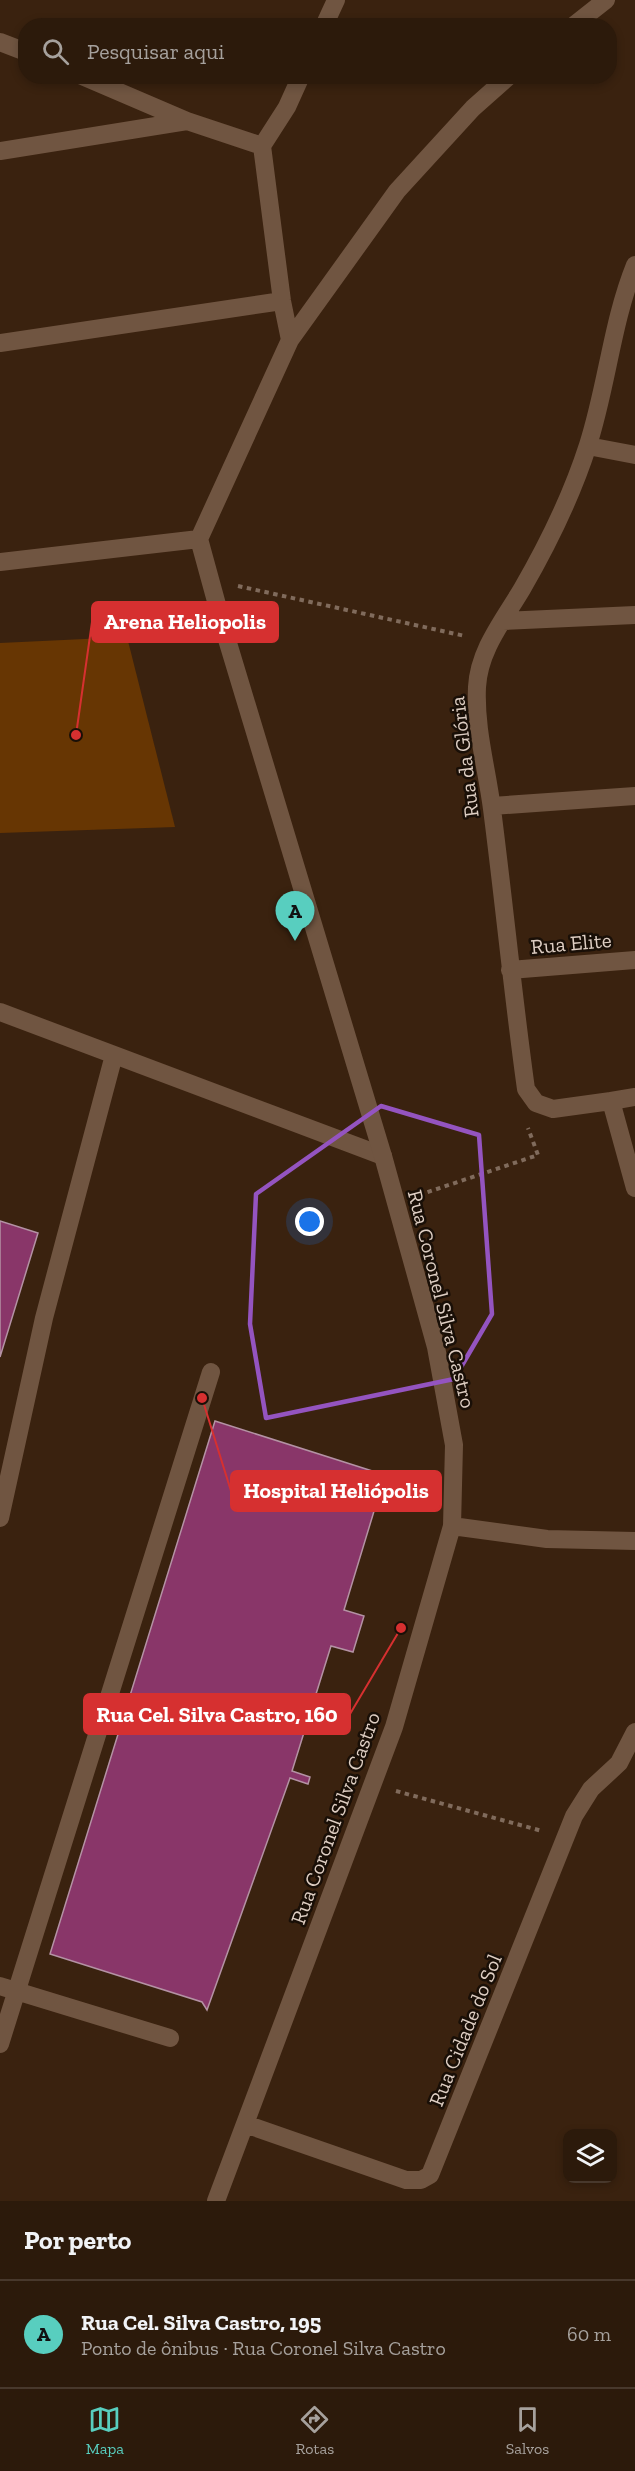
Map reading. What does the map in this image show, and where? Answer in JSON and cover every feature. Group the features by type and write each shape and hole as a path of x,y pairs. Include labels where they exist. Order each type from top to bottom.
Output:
{"street":[{"path":"328,18 336,0"},
{"path":"583,18 606,0"},
{"path":"0,42 18,49"},
{"path":"101,84 187,121 262,146"},
{"path":"290,340 282,302 262,146 287,107 297,84"},
{"path":"0,562 199,539 290,340 348,255 397,191 473,108 501,84"},
{"path":"0,151 187,121"},
{"name":"Rua da Glória","path":"544,1107 536,1104 526,1089 492,806 481,747 477,688 480,664 490,641 553,532 588,446 621,308 635,265"},
{"path":"0,343 282,302"},
{"path":"588,446 635,455"},
{"name":"Rua Coronel Silva Castro","path":"199,539 383,1156 436,1347 454,1445 452,1526 394,1727 216,2201"},
{"path":"503,621 635,615"},
{"path":"492,806 635,796"},
{"name":"Rua Elite","path":"510,970 635,960"},
{"path":"0,1012 383,1156"},
{"path":"0,1518 44,1318 114,1056"},
{"path":"544,1107 553,1108 635,1097"},
{"path":"611,1101 635,1188"},
{"path":"0,2044 8,1989 211,1372"},
{"path":"452,1526 547,1539 635,1541"},
{"name":"Rua Cidade do Sol","path":"245,2124 405,2180 421,2180 430,2175 583,1800 619,1763 635,1732"},
{"path":"8,1989 170,2038"}],"path":[{"path":"210,580 490,641"},
{"path":"396,1203 538,1155 527,1128 544,1107"},
{"path":"372,1785 566,1837"}],"highlighted area":[{"path":"381,1106 479,1135 492,1314 454,1379 266,1418 250,1324 256,1194"}],"shaded area":[{"path":"127,637 175,827 0,833 0,643"}],"building":[{"path":"0,1221 38,1233 0,1357"},
{"path":"215,1421 385,1475 344,1610 364,1616 353,1652 331,1646 292,1771 310,1777 308,1784 290,1778 207,2010 202,2002 50,1954"}],"place":[{"name":"Arena Heliopolis","path":"76,735"},
{"name":"Rua Cel. Silva Castro, 195","path":"295,941"},
{"name":"Hospital Heliópolis","path":"202,1398"},
{"name":"Rua Cel. Silva Castro, 160","path":"401,1628"}]}
